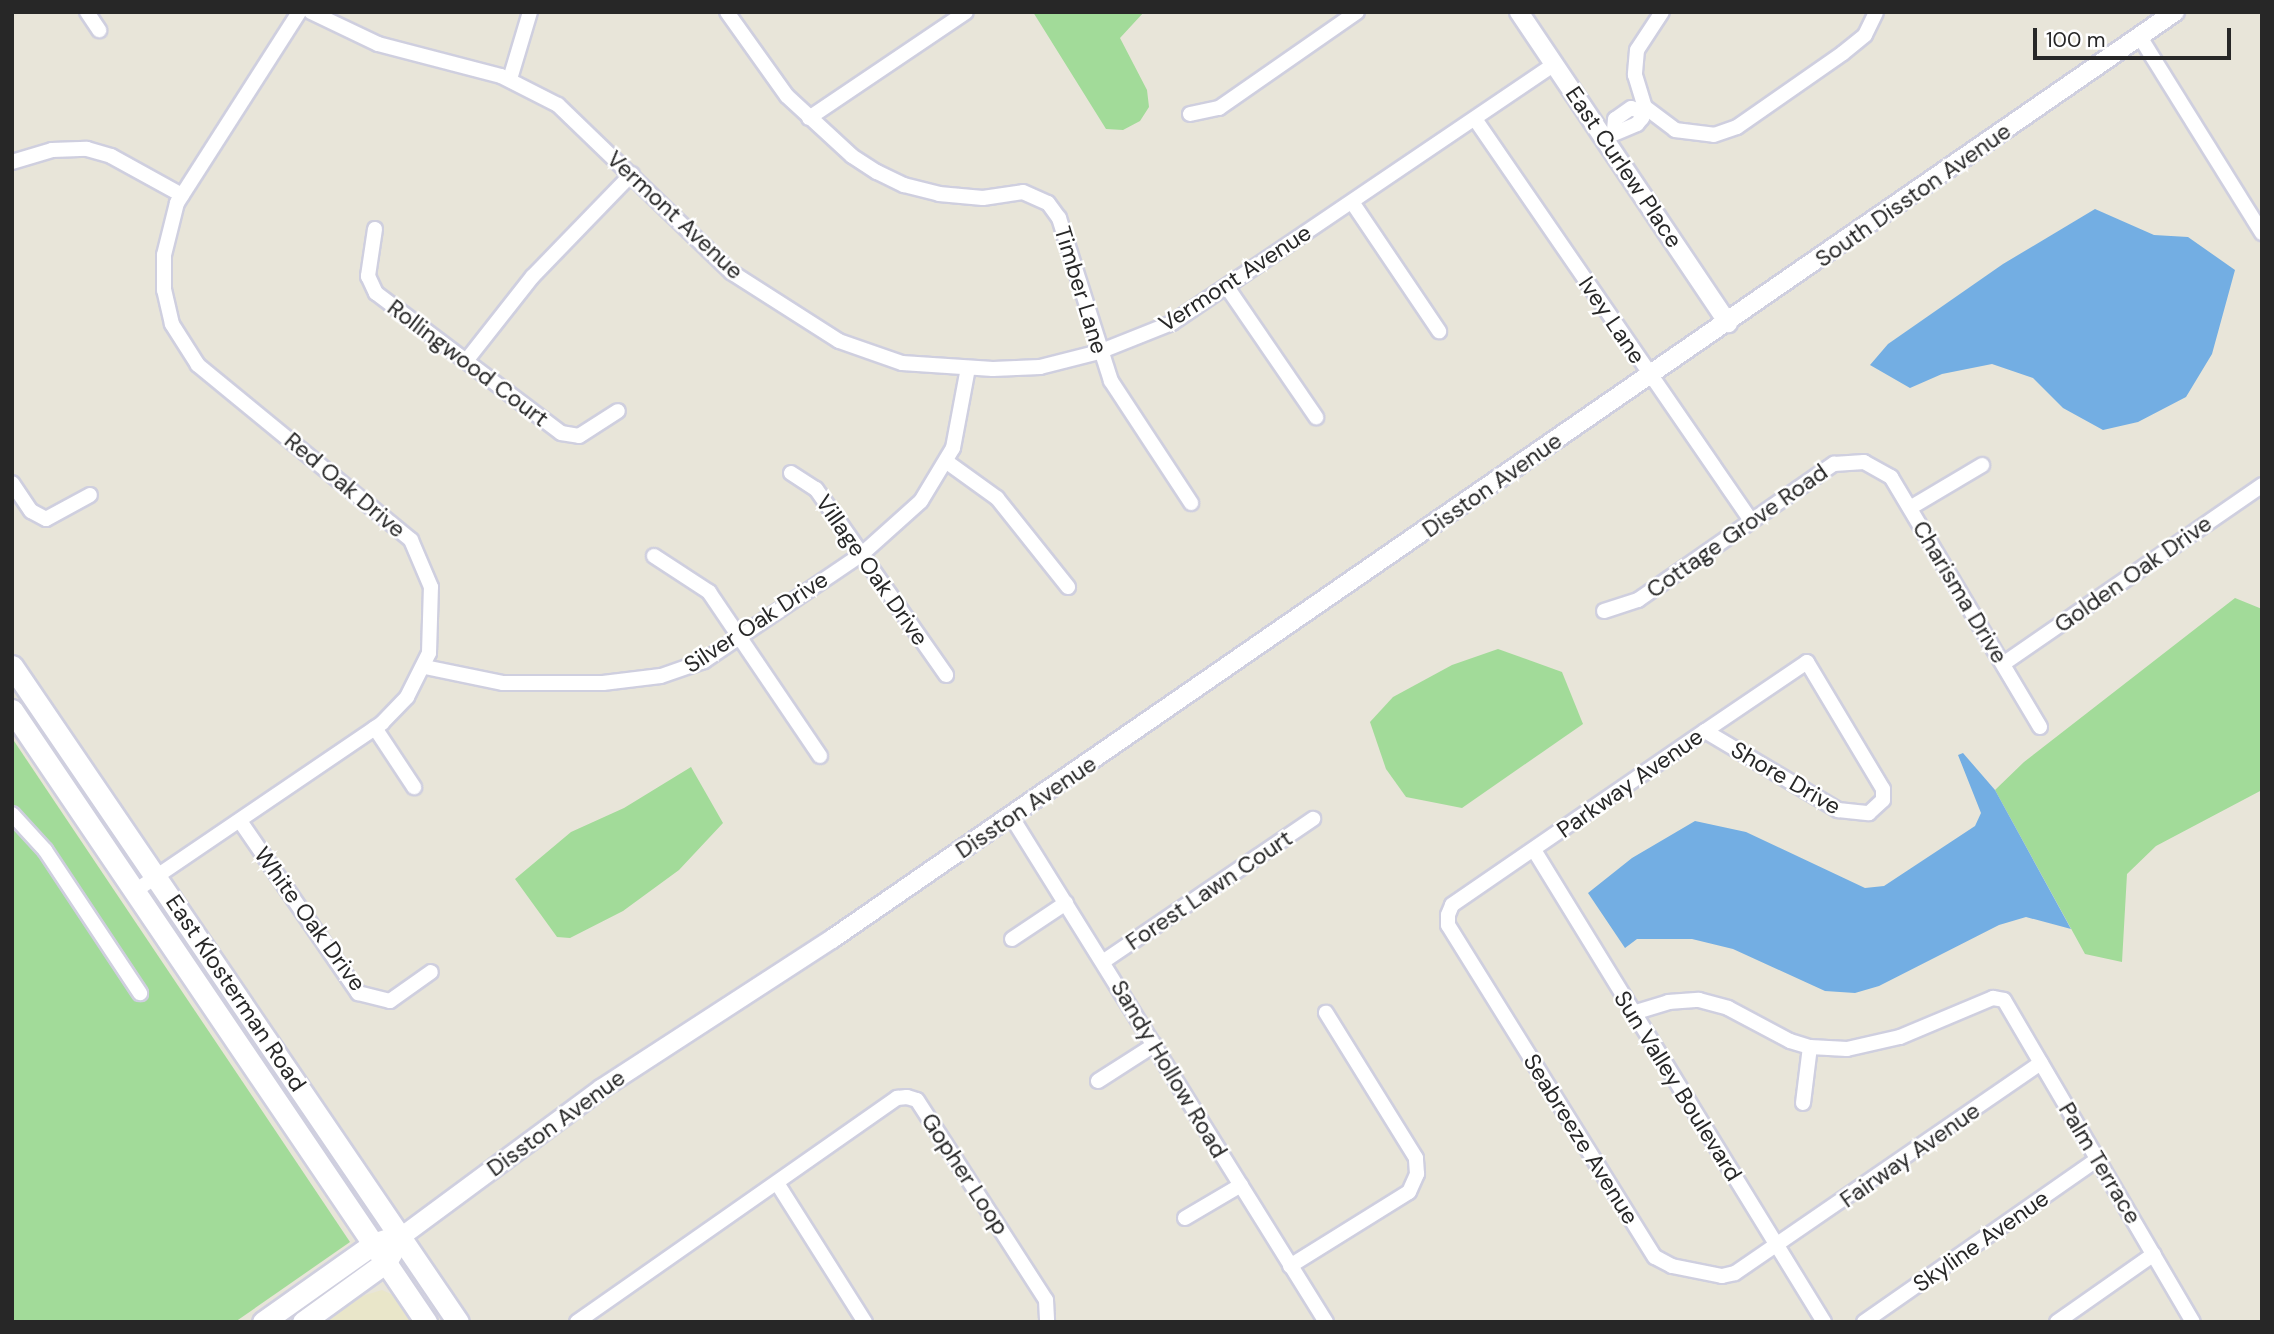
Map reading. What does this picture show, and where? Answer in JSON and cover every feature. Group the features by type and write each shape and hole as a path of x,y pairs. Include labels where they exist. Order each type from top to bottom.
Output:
{"main road":[{"name":"East Klosterman Road","path":"12,666 458,1322"},
{"name":"East Klosterman Road","path":"12,710 426,1322"},
{"path":"263,1322 373,1244 401,1237"},
{"path":"303,1322 386,1262 401,1237"}],"street":[{"path":"87,12 99,30"},
{"name":"Red Oak Drive","path":"135,891 374,728 401,704 425,667 432,596 428,573 411,540 207,373 177,333 164,290 163,263 182,195 299,12"},
{"name":"Vermont Avenue","path":"311,12 378,44 510,79 565,111 731,272 801,320 839,341 902,363 968,368 1021,370 1099,352 1163,327 1227,287 1554,64"},
{"path":"510,79 530,12"},
{"name":"Timber Lane","path":"727,12 775,83 808,118 852,156 904,185 957,197 1023,192 1040,197 1059,218 1099,352 1118,395 1191,503"},
{"path":"808,118 965,12"},
{"path":"1189,114 1219,108 1357,12"},
{"name":"East Curlew Place","path":"1519,12 1554,64 1609,134 1728,323"},
{"path":"1609,134 1637,124 1642,118 1636,75 1637,50 1662,12"},
{"path":"1642,109 1675,130 1695,135 1727,131 1857,43 1876,12"},
{"name":"South Disston Avenue","path":"1650,376 2175,12"},
{"path":"2140,37 2262,233"},
{"name":"Ivey Lane","path":"1475,119 1751,521"},
{"path":"12,162 52,150 87,149 111,156 182,195"},
{"path":"466,362 533,276 632,174"},
{"path":"1352,201 1439,331"},
{"name":"Rollingwood Court","path":"375,229 368,276 376,293 466,362 570,437 589,431 618,411"},
{"path":"1227,287 1316,417"},
{"name":"Silver Oak Drive","path":"425,667 503,683 624,681 692,667 862,554 911,511 947,462 968,368"},
{"name":"Disston Avenue","path":"401,1237 601,1089 1011,817 1650,376"},
{"name":"Cottage Grove Road","path":"1604,611 1638,600 1834,464 1854,461 1872,465"},
{"path":"947,462 997,498 1068,587"},
{"name":"Charisma Drive","path":"1872,465 1891,477 2040,727"},
{"path":"1910,509 1982,465"},
{"name":"Village Oak Drive","path":"791,473 816,489 946,675"},
{"path":"12,484 40,518 51,519 90,495"},
{"name":"Golden Oak Drive","path":"2004,664 2262,485"},
{"path":"654,556 701,584 820,756"},
{"name":"Parkway Avenue","path":"1452,905 1807,662 1882,789 1881,806 1869,813"},
{"path":"374,728 414,787"},
{"name":"Shore Drive","path":"1705,731 1838,810 1869,813"},
{"path":"12,814 46,850 140,993"},
{"name":"Sandy Hollow Road","path":"1011,817 1104,961 1324,1321"},
{"name":"Forest Lawn Court","path":"1104,961 1313,819"},
{"name":"White Oak Drive","path":"240,821 358,993 372,1000 390,1001 431,972"},
{"name":"Sun Valley Boulevard","path":"1534,850 1824,1322"},
{"path":"1012,939 1066,903"},
{"name":"Seabreeze Avenue","path":"1452,905 1448,925 1648,1250 1672,1266 1722,1276 1735,1273 1778,1247"},
{"name":"Palm Terrace","path":"1811,1048 1870,1047 1993,998 2008,1004 2193,1322"},
{"path":"1633,1013 1683,1000 1718,1004 1811,1048 1803,1103"},
{"path":"1290,1266 1409,1192 1417,1174 1416,1158 1326,1013"},
{"path":"1098,1081 1154,1045"},
{"name":"Fairway Avenue","path":"1778,1247 2041,1063"},
{"name":"Gopher Loop","path":"577,1322 897,1098 917,1100 1046,1300 1047,1322"},
{"name":"Skyline Avenue","path":"1864,1322 2098,1159"},
{"path":"777,1183 865,1322"},
{"path":"1185,1218 1241,1185"},
{"path":"2057,1322 2154,1254"}],"shaded area":[{"path":"382,1290 393,1295 413,1322 324,1322 359,1297"}],"green space":[{"path":"1033,12 1144,12 1120,38 1147,90 1149,107 1140,121 1123,130 1106,129"},
{"path":"2235,598 2262,609 2262,790 2156,846 2127,874 2122,962 2085,954 1995,790 2024,762"},
{"path":"1498,649 1562,672 1583,724 1462,808 1406,797 1386,769 1370,722 1393,697 1452,665"},
{"path":"12,738 350,1242 235,1322 12,1322"},
{"path":"691,767 723,823 679,870 623,911 570,938 557,937 515,879 571,832 624,808"}],"water":[{"path":"2095,209 2154,235 2188,237 2235,270 2212,354 2186,397 2138,422 2103,430 2063,408 2033,378 1992,364 1942,374 1910,388 1870,365 1888,344 2003,264"},
{"path":"1963,753 1995,790 2071,929 2026,917 1999,925 1879,986 1855,993 1825,991 1733,949 1692,939 1637,939 1625,948 1588,893 1632,858 1695,821 1746,832 1865,888 1884,886 1975,826 1981,813 1958,755"}]}
